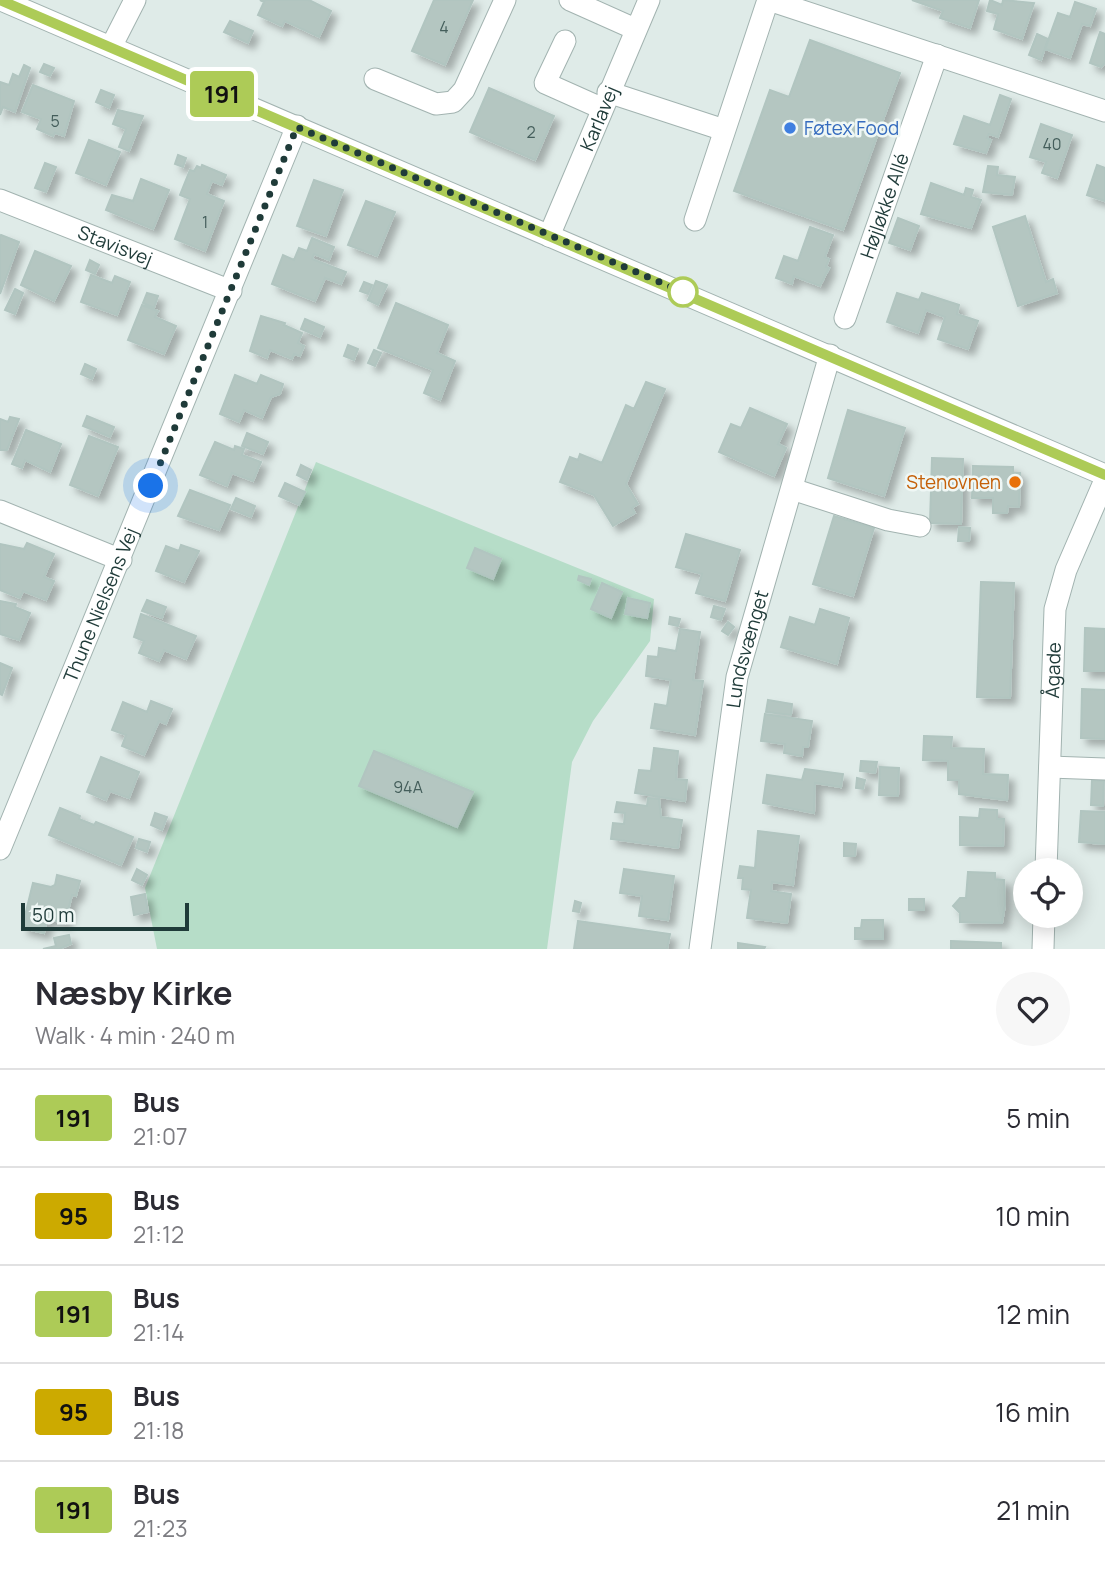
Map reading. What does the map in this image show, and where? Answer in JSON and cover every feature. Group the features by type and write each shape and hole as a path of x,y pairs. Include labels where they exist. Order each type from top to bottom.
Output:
{"street":[{"path":"111,47 135,0"},
{"path":"375,79 436,104 453,102 464,90 505,0"},
{"path":"570,0 635,29"},
{"name":"Karlavej","path":"549,236 649,0"},
{"path":"695,220 768,0 1105,111"},
{"path":"12,2 830,355 1105,477"},
{"path":"565,41 545,83 724,130"},
{"name":"Højløkke Allé","path":"845,318 937,55"},
{"name":"Thune Nielsens Vej","path":"0,849 297,127"},
{"name":"Stavisvej","path":"0,200 231,291"},
{"name":"Lundsvænget","path":"700,949 737,677 830,355"},
{"name":"Ågade","path":"1046,858 1055,609 1066,570 1105,477"},
{"path":"792,489 888,520 920,526"},
{"path":"0,511 121,560"},
{"path":"1049,766 1105,769"},
{"path":"1043,949 1044,928"}],"green space":[{"path":"316,462 654,599 650,641 593,721 572,762 547,949 157,949 145,888"}],"building":[{"path":"260,0 309,0 331,11 319,37 285,21 282,26 258,15 264,2"},
{"path":"434,0 473,0 445,65 412,51"},
{"path":"912,0 979,0 970,28 940,18 943,11"},
{"path":"990,0 1002,5 1003,0 1034,3 1022,39 994,29 998,14 987,11"},
{"path":"1075,2 1096,9 1090,26 1082,24 1070,58 1045,49 1058,13 1070,17"},
{"path":"230,21 253,31 248,43 224,32"},
{"path":"1100,32 1105,34 1105,63 1101,67 1090,63"},
{"path":"1037,34 1048,39 1041,60 1029,55"},
{"path":"810,40 900,73 843,230 734,191 770,90 789,97"},
{"path":"44,64 54,68 50,76 40,72"},
{"path":"24,65 30,68 15,112 3,107 0,115 0,82 9,85 13,74 19,77"},
{"path":"33,85 74,101 64,136 55,133 53,136 37,129 41,119 22,112"},
{"path":"489,88 554,116 535,160 470,132"},
{"path":"101,90 114,95 109,108 96,102"},
{"path":"1000,95 1011,99 998,137 989,134 987,138 991,140 986,153 954,144 964,116 990,125"},
{"path":"118,110 143,116 129,151 119,147 126,129 113,124"},
{"path":"1041,124 1072,135 1057,178 1042,173 1046,162 1030,157"},
{"path":"89,140 120,152 106,185 76,173"},
{"path":"178,155 186,158 183,167 175,164"},
{"path":"45,163 56,167 46,192 35,188"},
{"path":"202,165 226,175 222,185 212,181 207,194 224,201 205,251 175,239 190,199 180,195 190,170 194,171 197,166 201,168"},
{"path":"1097,165 1105,168 1105,201 1087,195"},
{"path":"988,166 998,167 997,175 1015,177 1012,195 983,192"},
{"path":"141,179 169,190 153,229 106,210 112,195 133,201"},
{"path":"314,180 343,190 326,236 297,226"},
{"path":"931,183 964,195 966,188 973,190 971,197 981,200 971,228 921,214"},
{"path":"366,201 395,212 377,256 348,245"},
{"path":"1025,216 1046,282 1053,279 1057,293 1018,306 993,227"},
{"path":"898,218 919,226 910,250 889,243"},
{"path":"810,227 833,235 825,257 829,259 826,267 829,268 820,286 794,276 792,284 776,278 784,256 798,261"},
{"path":"0,236 19,242 0,294"},
{"path":"312,238 334,247 329,260 314,254 312,259 346,272 341,284 325,278 315,301 272,284 283,255 294,260 299,248 307,251"},
{"path":"35,251 71,266 54,301 21,285"},
{"path":"90,260 99,265 95,274 86,270"},
{"path":"91,275 112,283 115,276 130,282 117,315 81,302"},
{"path":"376,281 387,285 378,305 368,300"},
{"path":"364,282 372,285 368,294 360,291"},
{"path":"15,289 23,293 15,314 5,310"},
{"path":"147,293 158,296 154,308 143,303"},
{"path":"897,293 919,300 922,293 959,305 957,314 978,321 968,349 938,339 945,317 926,310 918,333 887,322"},
{"path":"396,303 448,325 437,353 455,361 440,400 424,393 433,370 378,348"},
{"path":"142,305 158,311 155,317 176,326 164,354 128,340"},
{"path":"261,316 285,323 284,325 302,333 298,343 304,346 300,356 294,354 292,359 270,350 267,358 250,351"},
{"path":"305,319 324,327 320,337 301,329"},
{"path":"348,345 358,349 354,360 344,356"},
{"path":"374,350 381,353 375,366 368,363"},
{"path":"85,364 96,369 92,379 81,374"},
{"path":"235,375 257,384 261,375 283,384 280,394 271,397 262,418 244,410 239,422 220,414"},
{"path":"646,382 665,389 626,484 638,504 632,508 635,513 613,526 594,495 560,482 570,457 578,460 580,454 602,463 626,405 634,409"},
{"path":"750,408 787,424 778,444 786,448 774,476 719,452 731,424 741,428"},
{"path":"848,410 905,428 884,496 828,478"},
{"path":"87,416 114,427 110,437 83,426"},
{"path":"10,417 19,419 7,450 0,450 0,419 8,422"},
{"path":"26,430 61,444 50,472 25,460 22,468 12,464"},
{"path":"247,433 268,442 263,454 242,446"},
{"path":"89,436 118,447 98,496 70,485"},
{"path":"215,442 234,450 235,446 244,449 242,455 261,462 253,481 232,473 227,486 200,475"},
{"path":"932,458 963,459 961,524 930,523"},
{"path":"301,465 311,470 307,480 297,475"},
{"path":"973,466 1013,467 1013,473 1020,473 1019,507 1008,506 1007,513 993,513 993,498 972,498"},
{"path":"285,483 305,492 299,505 279,496"},
{"path":"190,490 230,505 219,530 178,516"},
{"path":"236,498 255,506 251,517 231,509"},
{"path":"834,516 874,528 853,596 813,584"},
{"path":"959,527 970,528 969,541 958,541"},
{"path":"686,534 740,550 725,601 696,593 702,574 676,567"},
{"path":"27,543 54,554 44,577 54,581 46,600 23,591 20,598 0,590 0,544 24,549"},
{"path":"181,545 199,551 184,582 156,571 166,546 179,551"},
{"path":"475,548 501,559 493,579 467,568"},
{"path":"579,576 591,579 589,585 578,580"},
{"path":"981,582 1014,583 1010,698 977,697"},
{"path":"602,583 622,592 611,618 591,609"},
{"path":"628,598 650,603 647,618 625,614"},
{"path":"147,600 166,607 162,618 142,611"},
{"path":"0,601 16,604 15,607 30,613 19,640 0,634"},
{"path":"714,606 725,609 721,620 711,617"},
{"path":"820,609 849,618 837,664 781,647 790,617 815,625"},
{"path":"141,614 196,636 186,659 164,650 159,661 139,653 144,641 134,637"},
{"path":"670,617 680,619 678,626 669,624"},
{"path":"728,622 734,627 728,635 722,631"},
{"path":"1085,628 1105,629 1105,671 1084,671"},
{"path":"680,629 700,632 693,680 703,681 695,735 651,728 655,704 667,706 671,680 646,676 648,656 658,657 659,648 676,651"},
{"path":"0,663 12,668 2,695 0,694"},
{"path":"1082,689 1105,690 1105,739 1081,738"},
{"path":"768,700 792,704 791,715 766,712"},
{"path":"151,701 172,709 166,724 159,721 144,755 122,746 126,735 112,730 123,702 147,712"},
{"path":"765,714 812,721 808,747 803,747 802,756 784,753 785,744 761,741"},
{"path":"924,736 952,737 951,748 984,749 983,774 1008,775 1007,800 959,794 959,780 948,780 948,761 923,760"},
{"path":"654,748 678,751 676,779 687,780 685,801 635,793 639,770 651,771"},
{"path":"374,751 473,792 457,827 359,786"},
{"path":"101,757 139,772 129,798 110,791 106,800 87,792"},
{"path":"861,761 877,762 875,773 860,771"},
{"path":"880,767 899,768 898,796 879,795"},
{"path":"805,769 843,774 841,787 815,783 814,813 763,803 767,775 802,780"},
{"path":"857,778 865,780 863,789 856,788"},
{"path":"1092,780 1104,781 1103,806 1091,805"},
{"path":"648,798 659,799 661,817 682,820 678,848 611,839 613,823 624,824 625,813 615,812 617,802 647,806"},
{"path":"60,808 94,825 96,822 133,837 121,865 49,835"},
{"path":"980,809 997,810 997,819 1004,819 1003,846 960,845 960,817 979,818"},
{"path":"1081,811 1105,812 1105,844 1079,842"},
{"path":"155,813 167,817 162,830 151,825"},
{"path":"758,831 799,836 793,885 772,882 771,891 791,894 787,923 747,918 751,890 742,889 743,878 738,878 740,866 755,868"},
{"path":"139,839 150,842 147,852 136,848"},
{"path":"844,843 856,844 855,856 844,856"},
{"path":"137,869 147,875 142,885 132,880"},
{"path":"624,869 674,876 668,920 639,916 642,896 620,893"},
{"path":"968,872 995,873 995,879 1004,880 1005,905 1002,923 960,922 960,913 953,906 960,898 966,898"},
{"path":"57,875 80,881 76,896 72,895 65,923 47,919 44,933 22,928 33,883 51,887 55,885"},
{"path":"145,894 148,912 134,915 131,897"},
{"path":"909,899 924,899 924,910 909,910"},
{"path":"575,901 581,903 579,912 573,911"},
{"path":"862,920 883,920 883,939 855,939 855,928 861,928"},
{"path":"578,921 670,934 667,949 574,949"},
{"path":"69,935 71,944 59,949 43,949 56,946 54,938"},
{"path":"951,941 1001,943 1001,949 951,949"},
{"path":"738,943 765,947 738,949"}],"bus line":[{"name":"191","path":"0,0 1105,475"}],"place":[{"name":"Føtex Food","path":"790,128"},
{"name":"Stenovnen","path":"1015,482"}],"route":[{"path":"151,486 297,127 683,292"}]}
